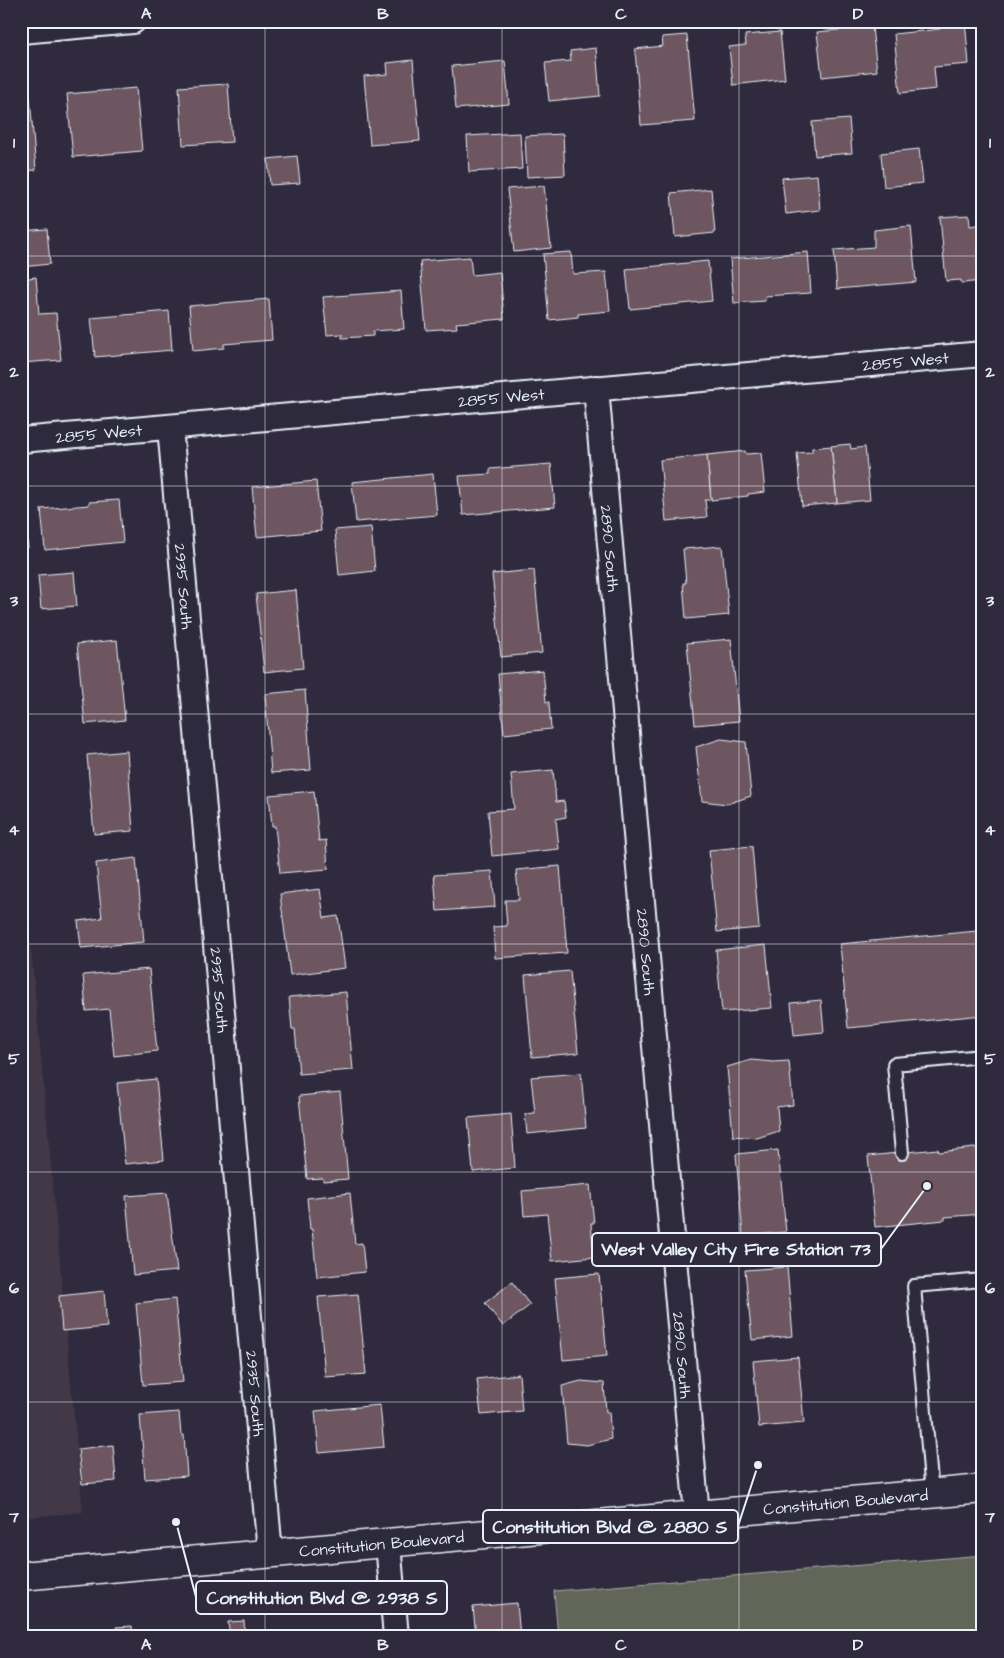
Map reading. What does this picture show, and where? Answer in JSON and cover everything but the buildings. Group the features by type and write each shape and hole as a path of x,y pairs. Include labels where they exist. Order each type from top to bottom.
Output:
{"street":[{"path":"21,31 133,21"},
{"name":"2855 West","path":"21,440 983,354"},
{"name":"2890 South","path":"596,388 696,1515"},
{"name":"2935 South","path":"170,427 270,1553"},
{"name":"Constitution Boulevard","path":"21,1576 983,1489"},
{"path":"388,1543 396,1637"}],"lane":[{"path":"902,1153 894,1064 983,1056"},
{"path":"932,1493 914,1286 983,1280"}],"shaded area":[{"path":"21,839 83,1512 21,1518"}],"green space":[{"path":"983,1555 983,1637 558,1637 554,1591"}],"place":[{"name":"West Valley City Fire Station 73","path":"927,1186"},
{"name":"Constitution Blvd @ 2880 S","path":"758,1465"},
{"name":"Constitution Blvd @ 2938 S","path":"176,1522"}]}
